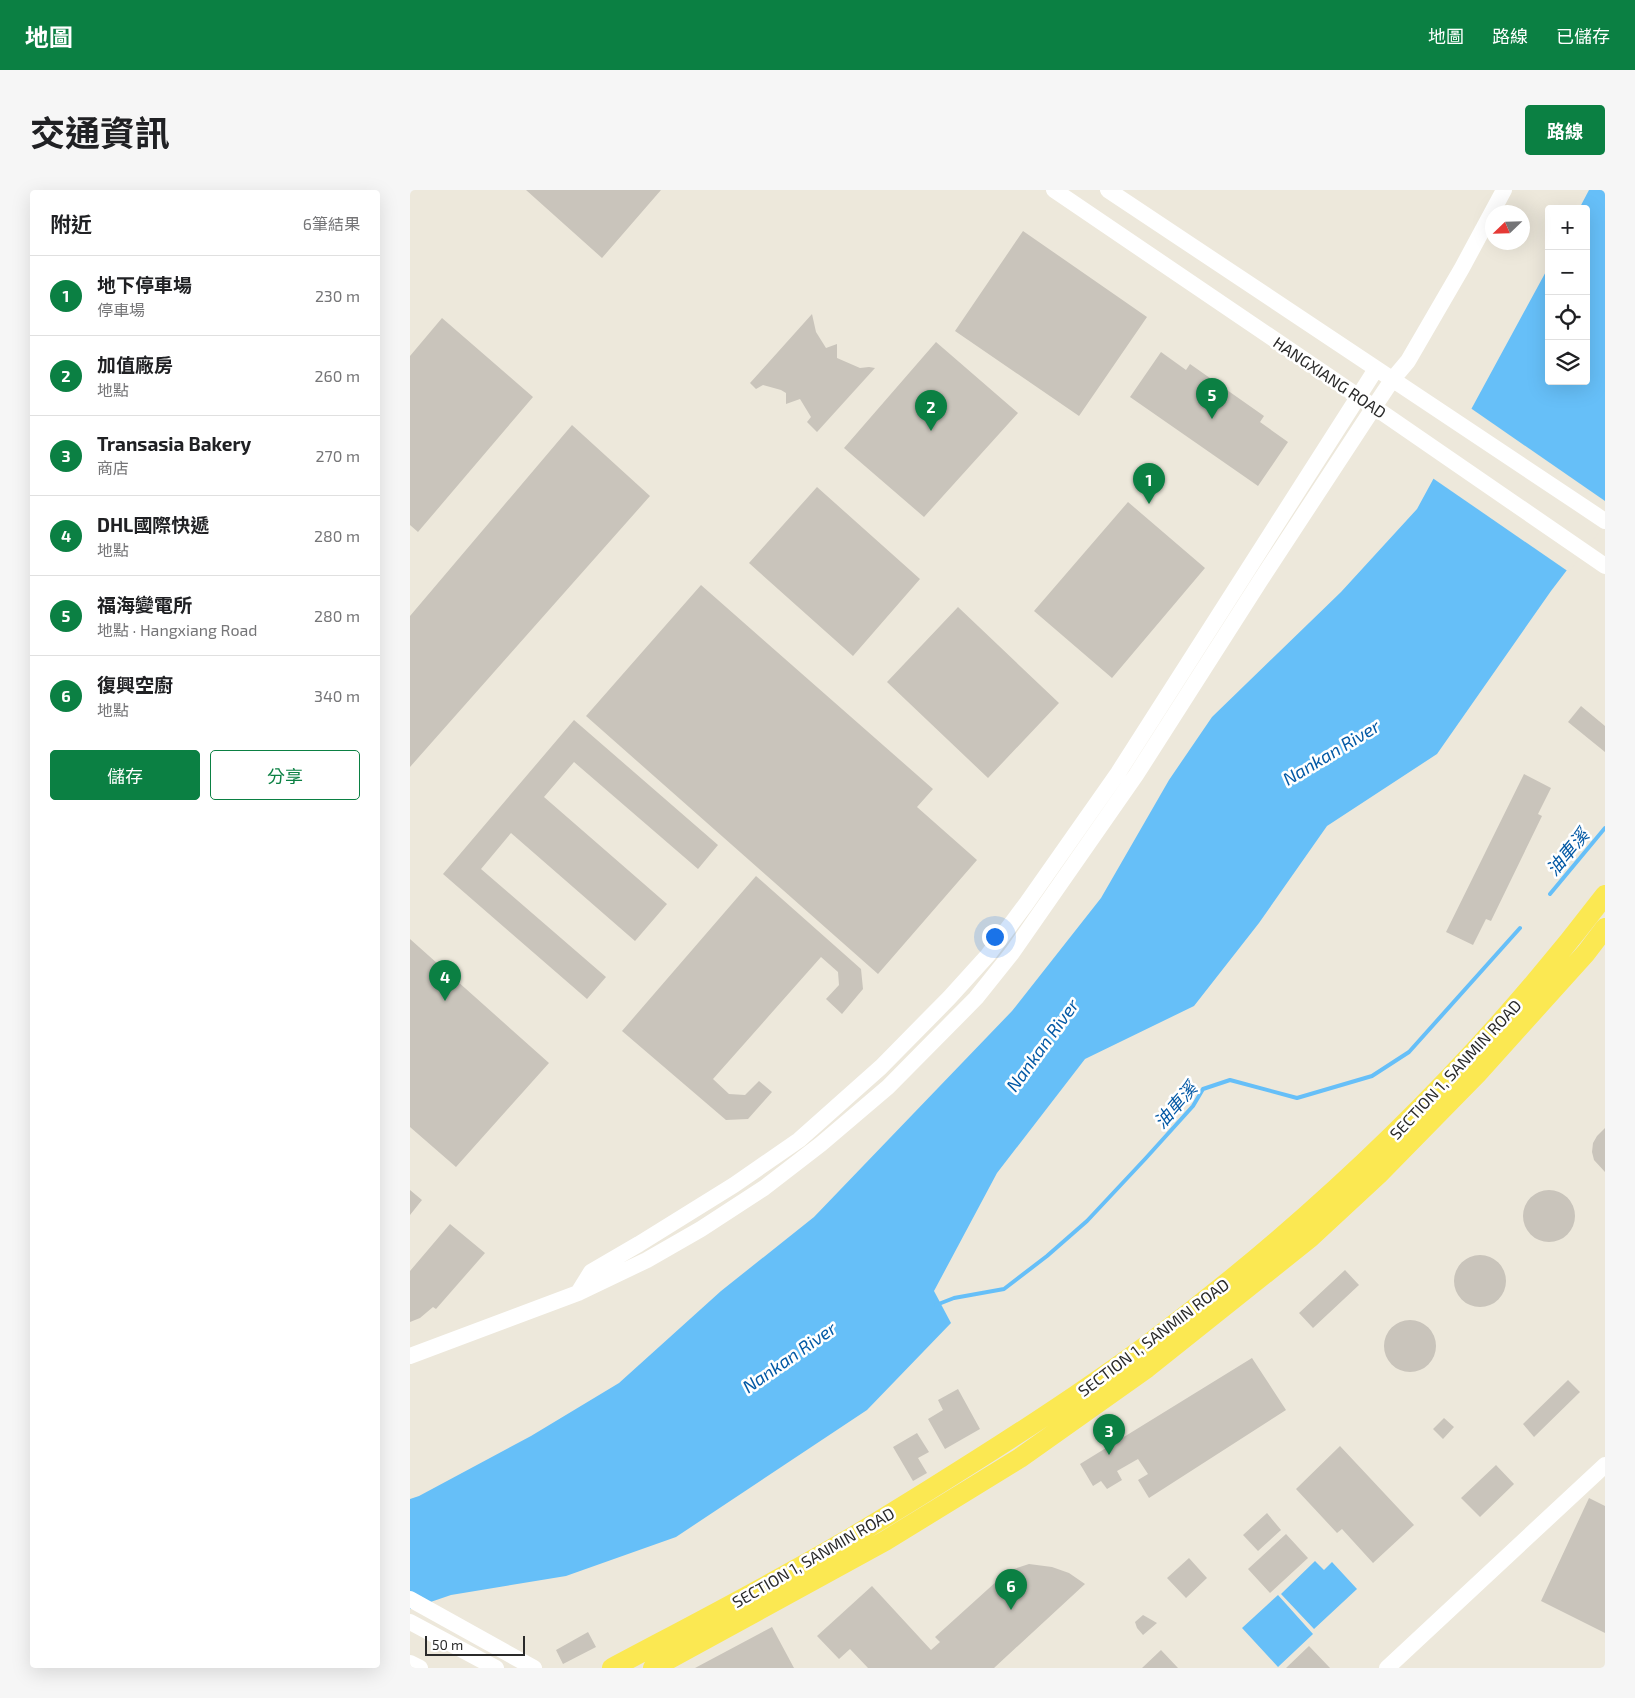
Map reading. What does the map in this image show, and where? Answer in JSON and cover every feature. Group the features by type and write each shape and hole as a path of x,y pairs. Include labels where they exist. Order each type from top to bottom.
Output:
{"main road":[{"name":"SECTION 1, SANMIN ROAD","path":"612,1668 842,1543 1010,1440 1145,1346 1219,1289 1318,1204 1410,1120 1493,1031 1569,942 1605,895"},
{"name":"SECTION 1, SANMIN ROAD","path":"653,1668 893,1536 1020,1458 1147,1368 1310,1238 1378,1175 1477,1074 1586,953 1605,928"}],"street":[{"name":"HANGXIANG ROAD","path":"1054,190 1605,566"},
{"name":"HANGXIANG ROAD","path":"1108,190 1129,196 1376,369 1605,520"},
{"path":"410,1356 578,1293 647,1260 701,1229 764,1188 821,1144 888,1087 976,998 1012,953 1136,775 1374,407 1399,384 1408,361 1462,268 1504,190"},
{"path":"578,1293 591,1272 734,1185 799,1140 881,1067 949,998 988,955 1118,773 1376,369"},
{"path":"1387,1668 1605,1465"},
{"path":"410,1599 534,1668"},
{"path":"410,1622 496,1668"},
{"path":"410,1663 420,1668"}],"water":[{"name":"Nankan River","path":"1589,190 1605,190 1605,520 1551,591 1437,754 1327,826 1259,923 1194,1006 1085,1059 997,1173 934,1291 951,1323 867,1410 676,1537 566,1576 451,1595 410,1609 410,1499 531,1436 619,1383 721,1291 814,1217 1012,1011 1101,898 1169,780 1212,717 1341,592 1417,509 1545,273 1545,385 1590,385 1590,205 1581,205"},
{"path":"1315,1561 1324,1570 1332,1562 1357,1589 1314,1629 1281,1594"},
{"path":"1278,1595 1313,1634 1278,1667 1242,1628"}],"pier":[{"path":"1469,407 1605,501 1605,524 1569,572 1431,477"}],"building":[{"path":"526,190 661,190 602,258"},
{"path":"1023,231 1147,317 1079,416 955,331"},
{"path":"812,314 816,332 826,348 837,344 837,358 860,368 875,368 817,432 807,422 811,417 800,399 786,404 786,393 781,390 763,385 756,389 750,383"},
{"path":"442,318 533,397 418,532 410,525 410,356"},
{"path":"936,342 1018,413 924,517 844,448"},
{"path":"1161,352 1186,370 1190,364 1264,416 1260,422 1288,442 1258,486 1130,397"},
{"path":"572,425 650,496 410,767 410,616"},
{"path":"817,487 920,579 853,656 749,563"},
{"path":"1128,502 1205,568 1112,678 1034,611"},
{"path":"701,585 933,789 917,807 977,860 878,974 586,716"},
{"path":"958,607 1059,703 988,778 887,682"},
{"path":"1581,706 1605,726 1605,752 1568,722"},
{"path":"574,720 718,845 698,869 574,762 544,797 667,904 635,941 511,833 481,869 606,977 587,999 443,874"},
{"path":"1524,774 1551,788 1538,814 1542,816 1491,921 1486,919 1473,945 1446,932"},
{"path":"756,876 861,969 863,989 842,1014 826,999 839,985 838,972 821,957 713,1079 729,1094 745,1095 759,1081 772,1092 748,1119 726,1120 622,1031"},
{"path":"410,939 549,1063 456,1167 410,1127"},
{"path":"1605,1128 1605,1172 1594,1160 1592,1152 1593,1143"},
{"path":"410,1190 422,1200 410,1215"},
{"path":"1549,1190 1559,1192 1567,1198 1573,1206 1575,1216 1573,1226 1567,1234 1559,1240 1549,1242 1539,1240 1531,1234 1525,1226 1523,1216 1525,1206 1531,1198 1539,1192"},
{"path":"450,1224 485,1253 436,1309 433,1307 420,1318 410,1322 410,1271"},
{"path":"1480,1255 1490,1257 1498,1263 1504,1271 1506,1281 1504,1291 1498,1299 1490,1305 1480,1307 1470,1305 1462,1299 1456,1291 1454,1281 1456,1271 1462,1263 1470,1257"},
{"path":"1345,1270 1359,1285 1313,1328 1299,1313"},
{"path":"1410,1320 1420,1322 1428,1328 1434,1336 1436,1346 1434,1356 1428,1364 1420,1370 1410,1372 1400,1370 1392,1364 1386,1356 1384,1346 1386,1336 1392,1328 1400,1322"},
{"path":"1252,1358 1286,1410 1149,1498 1138,1480 1148,1474 1138,1459 1117,1471 1122,1480 1107,1489 1101,1481 1093,1486 1080,1464"},
{"path":"1568,1380 1580,1392 1534,1437 1523,1424"},
{"path":"958,1389 980,1429 945,1449 928,1419 943,1410 938,1400"},
{"path":"1444,1418 1454,1427 1443,1439 1433,1429"},
{"path":"917,1433 929,1452 918,1458 927,1473 913,1481 893,1447"},
{"path":"1340,1446 1414,1525 1373,1563 1342,1529 1337,1533 1296,1489"},
{"path":"1496,1465 1514,1484 1480,1517 1461,1498"},
{"path":"1589,1498 1605,1506 1605,1633 1541,1601"},
{"path":"1267,1513 1281,1530 1258,1551 1243,1535"},
{"path":"1286,1534 1308,1558 1270,1593 1248,1569"},
{"path":"1189,1558 1207,1578 1186,1598 1167,1578"},
{"path":"1029,1564 1052,1567 1069,1573 1085,1584 994,1668 868,1668 850,1649 839,1659 817,1636 872,1586 931,1650 940,1642 935,1637 1008,1571"},
{"path":"1143,1615 1157,1623 1143,1635 1135,1622"},
{"path":"772,1627 794,1668 695,1668"},
{"path":"588,1632 596,1647 563,1664 556,1650"},
{"path":"1309,1646 1330,1668 1286,1668"},
{"path":"1161,1650 1178,1668 1142,1668"}],"waterway":[{"name":"油車溪","path":"1550,894 1605,828"},
{"name":"油車溪","path":"936,1305 954,1298 1004,1289 1047,1256 1087,1221 1146,1158 1193,1106 1203,1089 1230,1080 1297,1098 1372,1076 1409,1052 1520,928"}],"place":[{"name":"福海變電所","path":"1212,419"},
{"name":"加值廠房","path":"931,431"},
{"name":"地下停車場","path":"1149,504"},
{"name":"DHL國際快遞","path":"445,1001"},
{"name":"Transasia Bakery","path":"1109,1455"},
{"name":"復興空廚","path":"1011,1610"}]}
